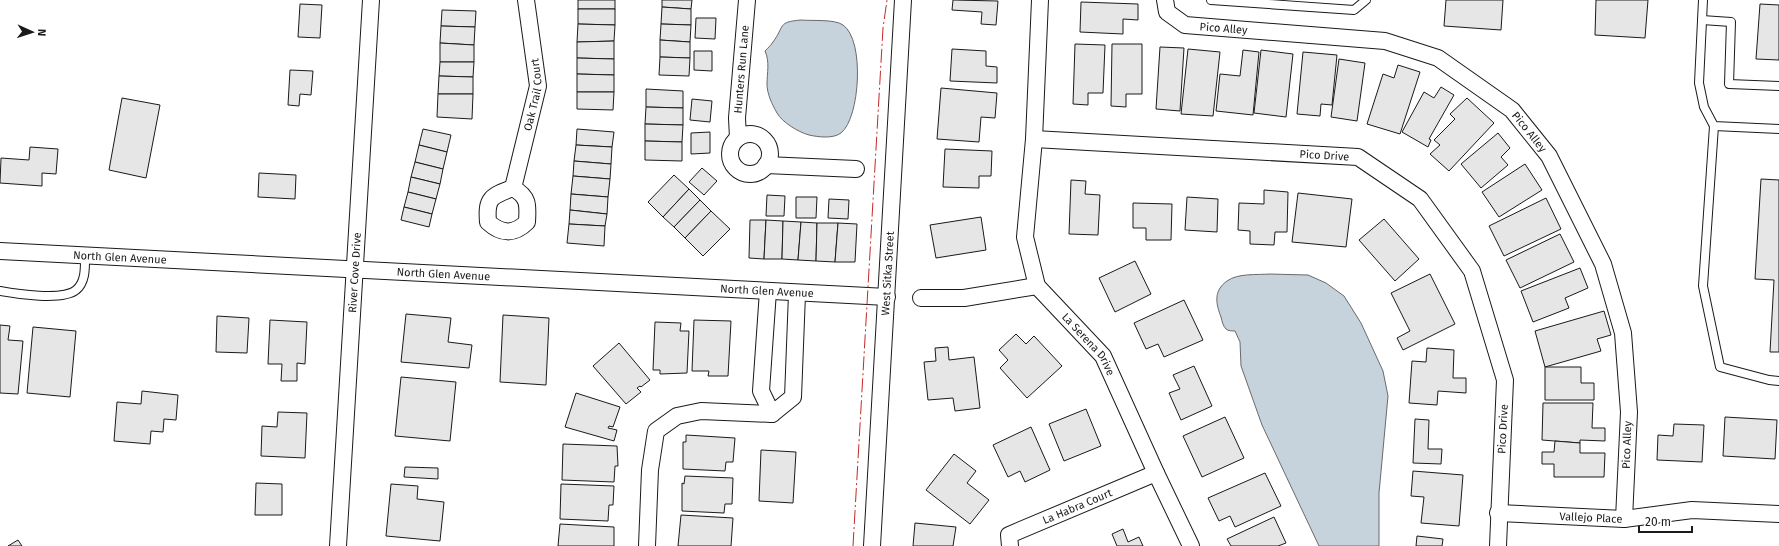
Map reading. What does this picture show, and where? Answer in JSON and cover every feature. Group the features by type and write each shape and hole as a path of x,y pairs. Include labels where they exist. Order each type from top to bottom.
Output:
{"street":[{"name":"River Cove Drive","path":"338,546 371,0"},
{"name":"Oak Trail Court","path":"513,188 538,86 526,0"},
{"name":"Hunters Run Lane","path":"747,0 737,118 738,138 732,144 730,157 732,164 738,171 746,174 755,174 762,170 766,165"},
{"name":"West Sitka Street","path":"872,546 903,0"},
{"path":"1034,139 1040,0"},
{"name":"Pico Alley","path":"1164,0 1167,12 1185,25 1385,41 1438,58 1512,110 1549,156 1556,170 1602,264 1623,333 1629,412 1624,519"},
{"path":"738,138 750,134 758,136 765,141 769,148 770,156 766,165 856,169"},
{"name":"La Serena Drive","path":"1034,139 1025,237 1037,286 1104,356 1156,473 1191,546"},
{"name":"Pico Drive","path":"1034,139 1358,157 1420,199 1472,271 1505,380 1498,513 1498,546"},
{"name":"North Glen Avenue","path":"0,251 768,291 798,294 887,297"},
{"path":"921,298 964,298 1037,286"},
{"path":"768,291 760,391 772,414"},
{"path":"647,546 650,470 656,431 678,416 701,411 772,414 793,397 798,294"},
{"name":"La Habra Court","path":"1010,546 1010,535 1156,473"},
{"name":"Vallejo Place","path":"1498,513 1624,519 1692,510 1779,514"}],"lane":[{"path":"1211,0 1354,10 1363,1"},
{"path":"1703,0 1699,83 1704,107 1714,126 1703,286 1720,367 1769,380 1779,381"},
{"path":"1702,20 1732,22 1729,84 1779,86"},
{"path":"1714,126 1779,129"},
{"path":"0,291 52,295 70,294 77,289 85,273 85,256"}],"shaded area":[{"path":"801,20 829,21 839,23 843,25 850,33 855,46 857,62 856,96 847,125 838,135 821,137 800,132 779,116 769,95 767,88 768,63 765,51 777,37 782,26 788,22"},
{"path":"1270,274 1308,275 1326,283 1344,296 1361,323 1383,371 1388,396 1379,493 1379,546 1319,546 1262,425 1241,366 1240,342 1235,331 1230,331 1224,326 1217,303 1217,298 1219,289 1231,278"}],"building":[{"path":"578,0 615,0 615,9 578,9"},
{"path":"662,0 692,0 691,9 662,7"},
{"path":"953,0 998,1 996,25 981,24 982,12 952,10"},
{"path":"1446,0 1503,0 1501,30 1444,26"},
{"path":"1596,0 1648,0 1645,38 1595,35"},
{"path":"1081,2 1138,4 1138,20 1123,19 1123,34 1080,32"},
{"path":"300,4 322,5 320,38 298,37"},
{"path":"1760,4 1779,5 1779,60 1756,59"},
{"path":"662,7 691,9 691,25 661,24"},
{"path":"578,9 615,9 615,25 578,24"},
{"path":"442,10 476,11 475,27 441,26"},
{"path":"696,18 716,18 715,39 695,38"},
{"path":"578,24 615,25 614,41 577,42"},
{"path":"661,24 691,25 690,42 660,40"},
{"path":"441,26 475,27 474,45 440,43"},
{"path":"660,40 690,42 690,58 660,57"},
{"path":"614,41 614,59 577,58 577,42"},
{"path":"440,43 474,45 474,62 440,62"},
{"path":"1075,44 1105,45 1103,93 1088,93 1088,105 1073,104"},
{"path":"1112,44 1142,44 1142,94 1126,94 1126,107 1111,106"},
{"path":"1160,47 1184,48 1180,111 1156,109"},
{"path":"952,49 986,51 986,66 997,67 997,83 950,81"},
{"path":"1188,49 1220,52 1213,116 1181,114"},
{"path":"1243,50 1259,52 1253,115 1216,111 1220,74 1240,76"},
{"path":"1261,50 1293,54 1286,117 1254,113"},
{"path":"694,51 712,51 712,71 694,70"},
{"path":"1303,52 1337,55 1332,105 1321,104 1320,116 1297,114"},
{"path":"660,57 690,58 689,76 659,75"},
{"path":"577,58 614,59 614,75 577,74"},
{"path":"1339,59 1365,63 1357,121 1331,117"},
{"path":"440,62 474,62 473,77 439,76"},
{"path":"1398,65 1420,72 1400,134 1367,124 1383,74 1394,78"},
{"path":"290,70 313,71 311,95 300,94 299,106 288,105"},
{"path":"577,74 614,75 614,92 577,92"},
{"path":"439,76 473,77 473,94 438,94"},
{"path":"1441,87 1454,95 1429,139 1431,140 1428,147 1402,132 1424,92 1434,98"},
{"path":"941,88 997,93 995,118 981,117 979,142 937,139"},
{"path":"646,89 683,91 683,108 646,107"},
{"path":"577,92 614,92 613,110 577,109"},
{"path":"438,94 473,94 472,119 437,117"},
{"path":"122,98 160,105 146,178 109,170"},
{"path":"1467,98 1494,123 1449,171 1430,154 1440,145 1434,140 1455,119 1450,114"},
{"path":"692,99 712,101 710,122 690,120"},
{"path":"646,107 683,108 683,125 645,124"},
{"path":"645,124 683,125 682,142 645,141"},
{"path":"423,129 451,135 447,152 419,145"},
{"path":"577,129 614,132 612,147 576,145"},
{"path":"710,132 710,153 691,154 691,133"},
{"path":"1498,133 1510,148 1501,157 1508,165 1481,188 1461,164"},
{"path":"645,141 682,142 682,161 645,160"},
{"path":"419,145 447,152 443,169 415,162"},
{"path":"576,145 612,147 611,164 574,161"},
{"path":"30,147 58,149 56,174 42,173 42,186 0,183 1,158 29,160"},
{"path":"945,149 992,151 991,176 979,176 979,188 943,187"},
{"path":"574,161 611,164 610,179 573,176"},
{"path":"415,162 443,169 440,184 411,177"},
{"path":"1525,164 1542,190 1499,217 1482,192"},
{"path":"702,168 717,181 704,195 689,182"},
{"path":"259,173 296,175 295,199 258,197"},
{"path":"674,175 689,189 663,217 648,202"},
{"path":"573,176 610,179 608,197 571,194"},
{"path":"411,177 440,184 436,199 408,192"},
{"path":"1761,179 1779,180 1779,352 1770,352 1774,280 1755,279"},
{"path":"1071,180 1086,181 1085,194 1100,195 1098,235 1069,234"},
{"path":"689,189 700,200 674,227 663,217"},
{"path":"1264,190 1288,192 1287,232 1275,232 1274,245 1250,244 1250,231 1238,230 1239,203 1264,204"},
{"path":"408,192 436,199 432,214 404,207"},
{"path":"1298,193 1352,199 1346,247 1292,242"},
{"path":"571,194 608,197 607,214 570,210"},
{"path":"767,195 785,196 784,216 766,216"},
{"path":"796,197 817,197 816,218 796,218"},
{"path":"1187,197 1218,199 1217,232 1185,230"},
{"path":"1546,198 1561,229 1504,256 1489,226"},
{"path":"829,199 849,200 848,219 828,218"},
{"path":"700,200 711,211 685,238 674,227"},
{"path":"1133,203 1172,204 1171,240 1146,240 1146,228 1133,228"},
{"path":"404,207 432,214 429,227 401,220"},
{"path":"570,210 607,214 605,226 569,224"},
{"path":"711,211 730,229 703,256 685,238"},
{"path":"981,217 986,250 936,258 930,225"},
{"path":"1384,219 1419,259 1395,281 1359,240"},
{"path":"750,220 766,220 764,259 749,258"},
{"path":"766,220 783,221 782,259 764,259"},
{"path":"783,221 801,222 798,260 782,259"},
{"path":"801,222 817,223 816,261 798,260"},
{"path":"817,223 838,223 835,262 816,261"},
{"path":"838,223 857,224 855,262 835,262"},
{"path":"569,224 605,226 604,246 567,243"},
{"path":"1560,234 1574,262 1520,288 1506,260"},
{"path":"1135,261 1151,294 1115,312 1099,278"},
{"path":"1580,268 1588,288 1565,298 1569,308 1533,322 1521,291"},
{"path":"1430,274 1455,324 1403,350 1397,338 1410,331 1391,293"},
{"path":"1184,300 1203,340 1164,357 1158,344 1146,349 1134,323"},
{"path":"1604,311 1611,335 1597,339 1601,351 1545,367 1535,331"},
{"path":"406,314 451,318 448,342 472,345 469,368 401,362"},
{"path":"503,315 549,318 546,385 500,382"},
{"path":"217,316 249,318 247,353 216,352"},
{"path":"270,320 307,322 305,364 297,363 297,381 281,381 282,364 268,364"},
{"path":"694,320 731,321 728,376 708,376 709,371 692,371"},
{"path":"655,322 681,323 680,331 689,331 687,373 660,374 660,370 653,370"},
{"path":"0,325 10,326 8,340 23,341 18,394 0,393"},
{"path":"33,327 76,331 70,397 27,393"},
{"path":"1016,334 1026,344 1034,336 1062,366 1027,398 1000,368 1008,360 999,350"},
{"path":"619,343 650,380 641,387 640,386 637,388 641,392 626,404 593,366"},
{"path":"948,347 949,360 974,357 980,408 955,411 953,398 928,400 924,362 936,361 935,348"},
{"path":"1427,348 1454,350 1453,378 1466,378 1466,393 1438,391 1437,405 1409,403 1412,361 1426,362"},
{"path":"1194,366 1212,406 1181,420 1169,393 1180,389 1173,375"},
{"path":"1545,367 1581,367 1581,383 1594,383 1594,400 1545,400"},
{"path":"401,377 456,382 450,441 395,436"},
{"path":"142,391 178,395 176,420 164,419 163,432 151,431 150,444 114,441 117,402 141,404"},
{"path":"576,393 620,407 613,427 609,426 608,428 617,430 614,441 565,427"},
{"path":"1543,403 1593,403 1592,428 1605,428 1605,441 1580,440 1580,443 1542,440"},
{"path":"1086,409 1101,446 1064,461 1049,424"},
{"path":"278,412 307,413 305,458 261,456 262,426 277,427"},
{"path":"1225,417 1244,458 1202,477 1183,436"},
{"path":"1725,417 1777,420 1775,459 1723,456"},
{"path":"1415,419 1429,420 1428,449 1442,449 1441,464 1413,463"},
{"path":"1674,424 1704,425 1702,462 1657,460 1658,435 1673,436"},
{"path":"1031,427 1050,470 1025,482 1020,471 1008,477 993,445"},
{"path":"686,435 735,438 733,462 726,462 725,471 683,469 683,442 686,442"},
{"path":"1555,441 1580,443 1580,453 1605,453 1604,477 1554,477 1554,464 1542,464 1542,452 1554,452"},
{"path":"563,444 617,446 618,466 615,466 614,482 562,480"},
{"path":"761,450 796,452 793,503 759,501"},
{"path":"954,454 976,471 967,483 989,500 970,524 926,490"},
{"path":"405,467 438,468 438,479 404,477"},
{"path":"1413,471 1463,475 1459,526 1421,523 1424,497 1411,496"},
{"path":"1265,473 1281,506 1235,527 1230,516 1219,521 1208,498"},
{"path":"685,476 733,478 732,504 725,504 724,513 682,511 682,483 684,484"},
{"path":"256,483 282,484 282,515 255,515"},
{"path":"391,484 418,486 417,499 444,502 440,541 386,536"},
{"path":"561,484 614,486 613,505 609,505 608,521 560,519"},
{"path":"681,515 733,518 731,546 678,546"},
{"path":"1274,517 1286,543 1278,546 1231,546 1227,539"},
{"path":"915,523 956,527 953,546 913,546"},
{"path":"560,524 614,527 614,546 558,546"},
{"path":"1123,529 1128,542 1139,537 1143,546 1117,546 1112,534"},
{"path":"1417,536 1443,539 1442,546 1416,546"},
{"path":"18,540 22,546 8,546"}],"power":[{"path":"853,546 883,28 887,0"}]}
